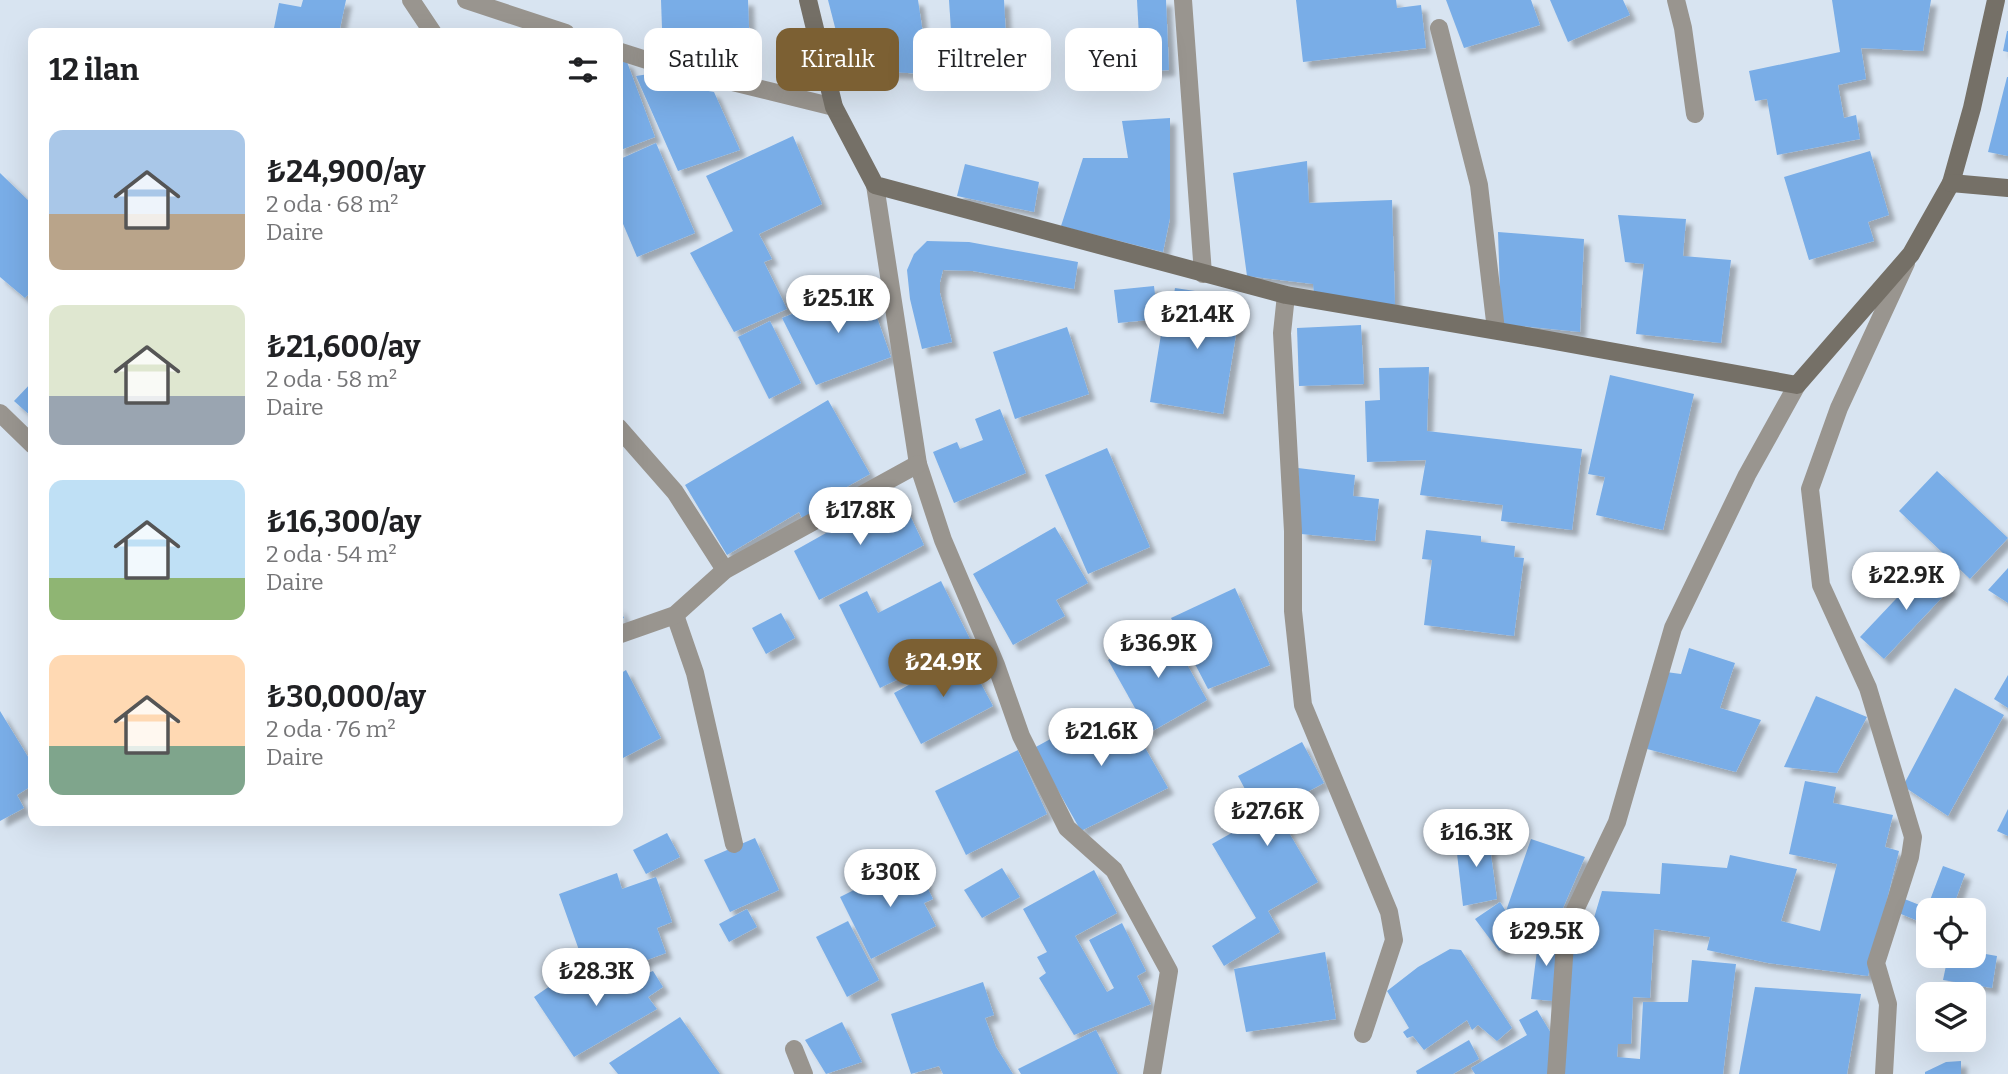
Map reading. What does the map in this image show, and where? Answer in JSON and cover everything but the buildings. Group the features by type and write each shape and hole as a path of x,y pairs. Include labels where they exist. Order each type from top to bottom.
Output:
{"street":[{"path":"411,0 430,28"},
{"path":"466,0 551,28"},
{"path":"808,0 834,107 875,185 918,464 943,540 996,665 1021,736 1066,828 1114,870 1170,971 1152,1074"},
{"path":"1183,0 1203,275"},
{"path":"1676,0 1683,28 1695,114"},
{"path":"1884,1074 1888,1004 1876,963 1910,857 1913,837 1868,688 1821,585 1810,489 1839,408 1911,254 1951,183 1972,108 1996,0"},
{"path":"1439,28 1479,185 1496,330"},
{"path":"623,53 834,107"},
{"path":"1951,183 2008,188"},
{"path":"875,185 1203,275 1286,295 1797,385"},
{"path":"1556,1074 1566,929 1616,822 1673,628 1746,475 1797,385 1911,254"},
{"path":"1286,295 1282,333 1293,531 1293,611 1303,705 1389,912 1394,940 1363,1034"},
{"path":"0,413 28,439"},
{"path":"623,433 675,492 725,570"},
{"path":"623,633 675,615 725,570 918,464"},
{"path":"675,615 695,673 734,844"},
{"path":"794,1049 804,1074"}]}
